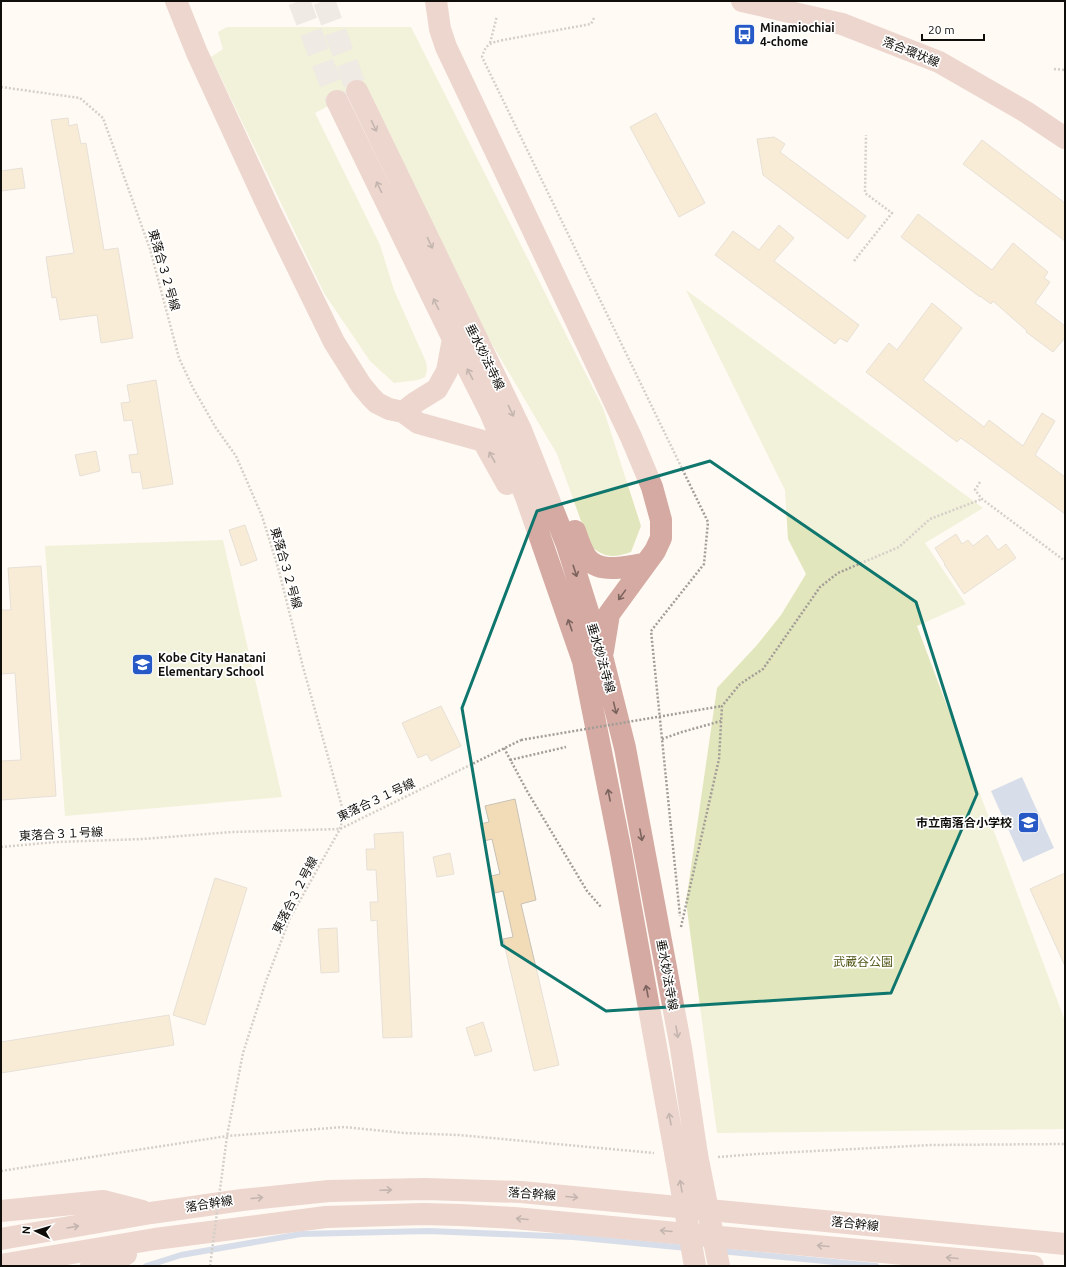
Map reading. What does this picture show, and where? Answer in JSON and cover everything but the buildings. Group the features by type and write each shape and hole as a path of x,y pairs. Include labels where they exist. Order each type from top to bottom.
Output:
{"street":[{"path":"176,1 197,52 270,211 334,342 361,385 371,397 382,406 395,411 403,412 418,423 483,441 544,552"},
{"path":"436,1 438,18 446,47 612,395 652,487 662,520 661,538 655,551 609,614 602,656"},
{"name":"落合環状線","path":"742,1 842,24 939,62 1026,112 1065,138"},
{"name":"垂水妙法寺線","path":"357,91 521,430 567,545 602,656 625,748 680,1048 695,1266"},
{"name":"垂水妙法寺線","path":"337,101 490,412 526,497 582,661 622,860 687,1156 719,1266"},
{"path":"403,412 437,389 447,371 453,339"},
{"path":"521,430 566,510 587,558 595,565 610,568 645,564"},
{"name":"落合幹線","path":"1,1239 151,1213 242,1200 321,1192 425,1188 521,1192 1065,1244"},
{"path":"1,1210 103,1201 151,1213"},
{"name":"落合幹線","path":"1,1265 155,1239 326,1217 460,1215 648,1229 1033,1266"},
{"path":"91,1266 116,1260 155,1239"}],"path":[{"path":"490,44 497,16"},
{"path":"594,18 591,24 503,40 490,44 484,48 482,57 708,522 704,564 651,631 681,927 719,759 722,706 740,684 763,669 820,587 838,573 899,547 930,519 982,499"},
{"path":"1054,69 1065,70"},
{"name":"東落合３２号線","path":"1,87 80,98 103,118 150,249 179,358 193,388 216,428 236,456 262,516 279,571 303,667 344,814 340,829 290,918 266,981 243,1053 227,1136 210,1266"},
{"path":"854,261 892,212 866,193 866,135"},
{"path":"980,482 975,490 982,499 1065,561"},
{"name":"東落合３１号線","path":"1,847 56,842 143,839 232,832 340,829 521,740 722,706"},
{"path":"662,739 721,720"},
{"path":"510,760 566,747"},
{"path":"504,748 587,891 601,907"},
{"path":"1,1171 227,1136 344,1127 404,1133 459,1135 687,1156 931,1145 1065,1144"}],"highlighted area":[{"path":"710,461 916,602 977,794 891,993 606,1011 502,945 462,708 537,511"}],"green space":[{"path":"227,27 411,27 603,408 641,526 631,552 609,556 600,553 590,546 557,454 479,322 366,86 315,113 380,245 394,290 426,362 427,370 425,377 418,380 394,383 370,361 324,293 211,57 223,49 218,32"},
{"name":"武蔵谷公園","path":"686,290 983,508 925,543 966,604 917,626 1065,1021 1065,1129 717,1133 686,902 717,688 757,645 781,615 806,574 788,539 785,490"},
{"name":"Kobe City Hanatani Elementary School","path":"223,540 282,797 65,816 45,546"}],"water":[{"path":"1022,777 1054,848 1023,862 991,791"}],"waterway":[{"path":"146,1266 181,1255 301,1234 429,1231 573,1237 687,1248"},
{"path":"720,1251 876,1266"}],"tunnel":[{"path":"299,1 337,101"},
{"path":"324,1 357,91"}],"place":[{"name":"Minamiochiai 4-chome","path":"745,35"},
{"name":"Kobe City Hanatani Elementary School","path":"143,665"},
{"name":"市立南落合小学校","path":"1028,823"}]}
